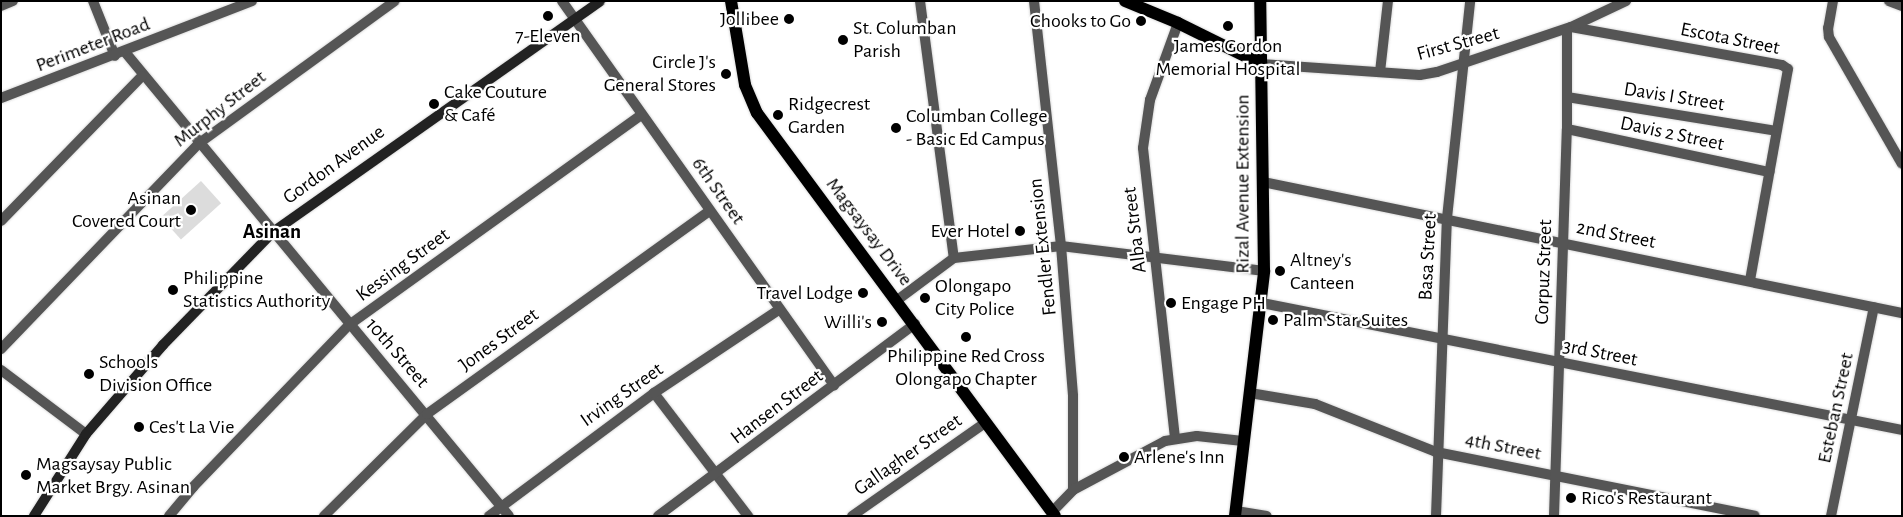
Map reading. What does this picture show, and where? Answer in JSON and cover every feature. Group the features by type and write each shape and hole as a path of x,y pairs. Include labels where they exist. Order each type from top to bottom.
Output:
{"main road":[{"name":"Gordon Avenue","path":"34,516 86,434 163,345 273,232 572,18 600,1"},
{"name":"Magsaysay Drive","path":"731,1 745,85 757,113 915,324 1052,515"},
{"path":"1125,1 1178,23 1261,64"},
{"name":"Rizal Avenue Extension","path":"1236,513 1243,441 1262,303 1264,271 1260,1"}],"street":[{"path":"1,6 13,1"},
{"name":"10th Street","path":"93,1 120,54 142,76 349,325 427,414 510,516"},
{"name":"Perimeter Road","path":"1,98 120,54 252,1"},
{"name":"Murphy Street","path":"1,349 198,144 395,1"},
{"name":"6th Street","path":"562,1 572,18 834,385"},
{"path":"920,1 954,258"},
{"name":"Fendler Extension","path":"1034,1 1061,246 1073,396 1073,490"},
{"path":"1380,72 1388,1"},
{"name":"Basa Street","path":"1436,516 1436,452 1448,218 1466,64 1470,1"},
{"name":"First Street","path":"1261,64 1420,75 1466,64 1569,28 1626,1"},
{"path":"1833,1 1828,28 1829,36 1902,164"},
{"path":"1889,1 1902,6"},
{"name":"Alba Street","path":"1175,438 1144,136 1150,100 1178,23"},
{"name":"Corpuz Street","path":"1554,516 1569,28"},
{"name":"Escota Street","path":"1569,28 1782,65 1788,69 1789,77 1776,131 1750,280"},
{"path":"1,221 142,76"},
{"name":"Davis I Street","path":"1567,97 1776,131"},
{"name":"Kessing Street","path":"169,516 193,487 349,325 641,115"},
{"name":"Davis 2 Street","path":"1567,129 1769,172"},
{"name":"2nd Street","path":"1263,182 1448,218 1902,313"},
{"name":"Jones Street","path":"324,516 427,414 710,211"},
{"path":"896,301 954,258 1061,246 1156,256 1264,271"},
{"name":"3rd Street","path":"1262,303 1902,430"},
{"name":"Irving Street","path":"489,516 500,504 654,393 780,308"},
{"name":"Esteban Street","path":"1831,516 1874,308"},
{"name":"Hansen Street","path":"658,516 915,324"},
{"path":"1,370 86,434"},
{"path":"654,393 748,516"},
{"name":"4th Street","path":"1250,394 1315,404 1436,452 1755,516"},
{"name":"Gallagher Street","path":"852,516 985,423"},
{"path":"1052,515 1073,490 1175,438 1243,441"},
{"path":"1236,513 1267,516"}],"shaded area":[{"name":"Asinan Covered Court","path":"201,181 221,203 181,239 161,217"}],"place":[{"name":"7-Eleven","path":"548,16"},
{"name":"Jollibee","path":"789,19"},
{"name":"Chooks to Go","path":"1141,21"},
{"name":"James Gordon Memorial Hospital","path":"1228,26"},
{"name":"St. Columban Parish","path":"843,40"},
{"name":"Circle J's General Stores","path":"726,74"},
{"name":"Cake Couture & Café","path":"434,104"},
{"name":"Ridgecrest Garden","path":"778,115"},
{"name":"Columban College - Basic Ed Campus","path":"896,128"},
{"name":"Asinan Covered Court","path":"191,210"},
{"name":"Ever Hotel","path":"1020,231"},
{"name":"Altney's Canteen","path":"1280,271"},
{"name":"Philippine Statistics Authority","path":"173,290"},
{"name":"Travel Lodge","path":"863,293"},
{"name":"Olongapo City Police","path":"925,298"},
{"name":"Engage PH","path":"1171,303"},
{"name":"Palm Star Suites","path":"1273,320"},
{"name":"Willi's","path":"882,322"},
{"name":"Philippine Red Cross Olongapo Chapter","path":"966,337"},
{"name":"Schools Division Office","path":"89,374"},
{"name":"Ces't La Vie","path":"139,427"},
{"name":"Arlene's Inn","path":"1124,457"},
{"name":"Magsaysay Public Market Brgy. Asinan","path":"26,475"},
{"name":"Rico's Restaurant","path":"1571,498"}],"district":[{"name":"Asinan","path":"272,232"}]}
